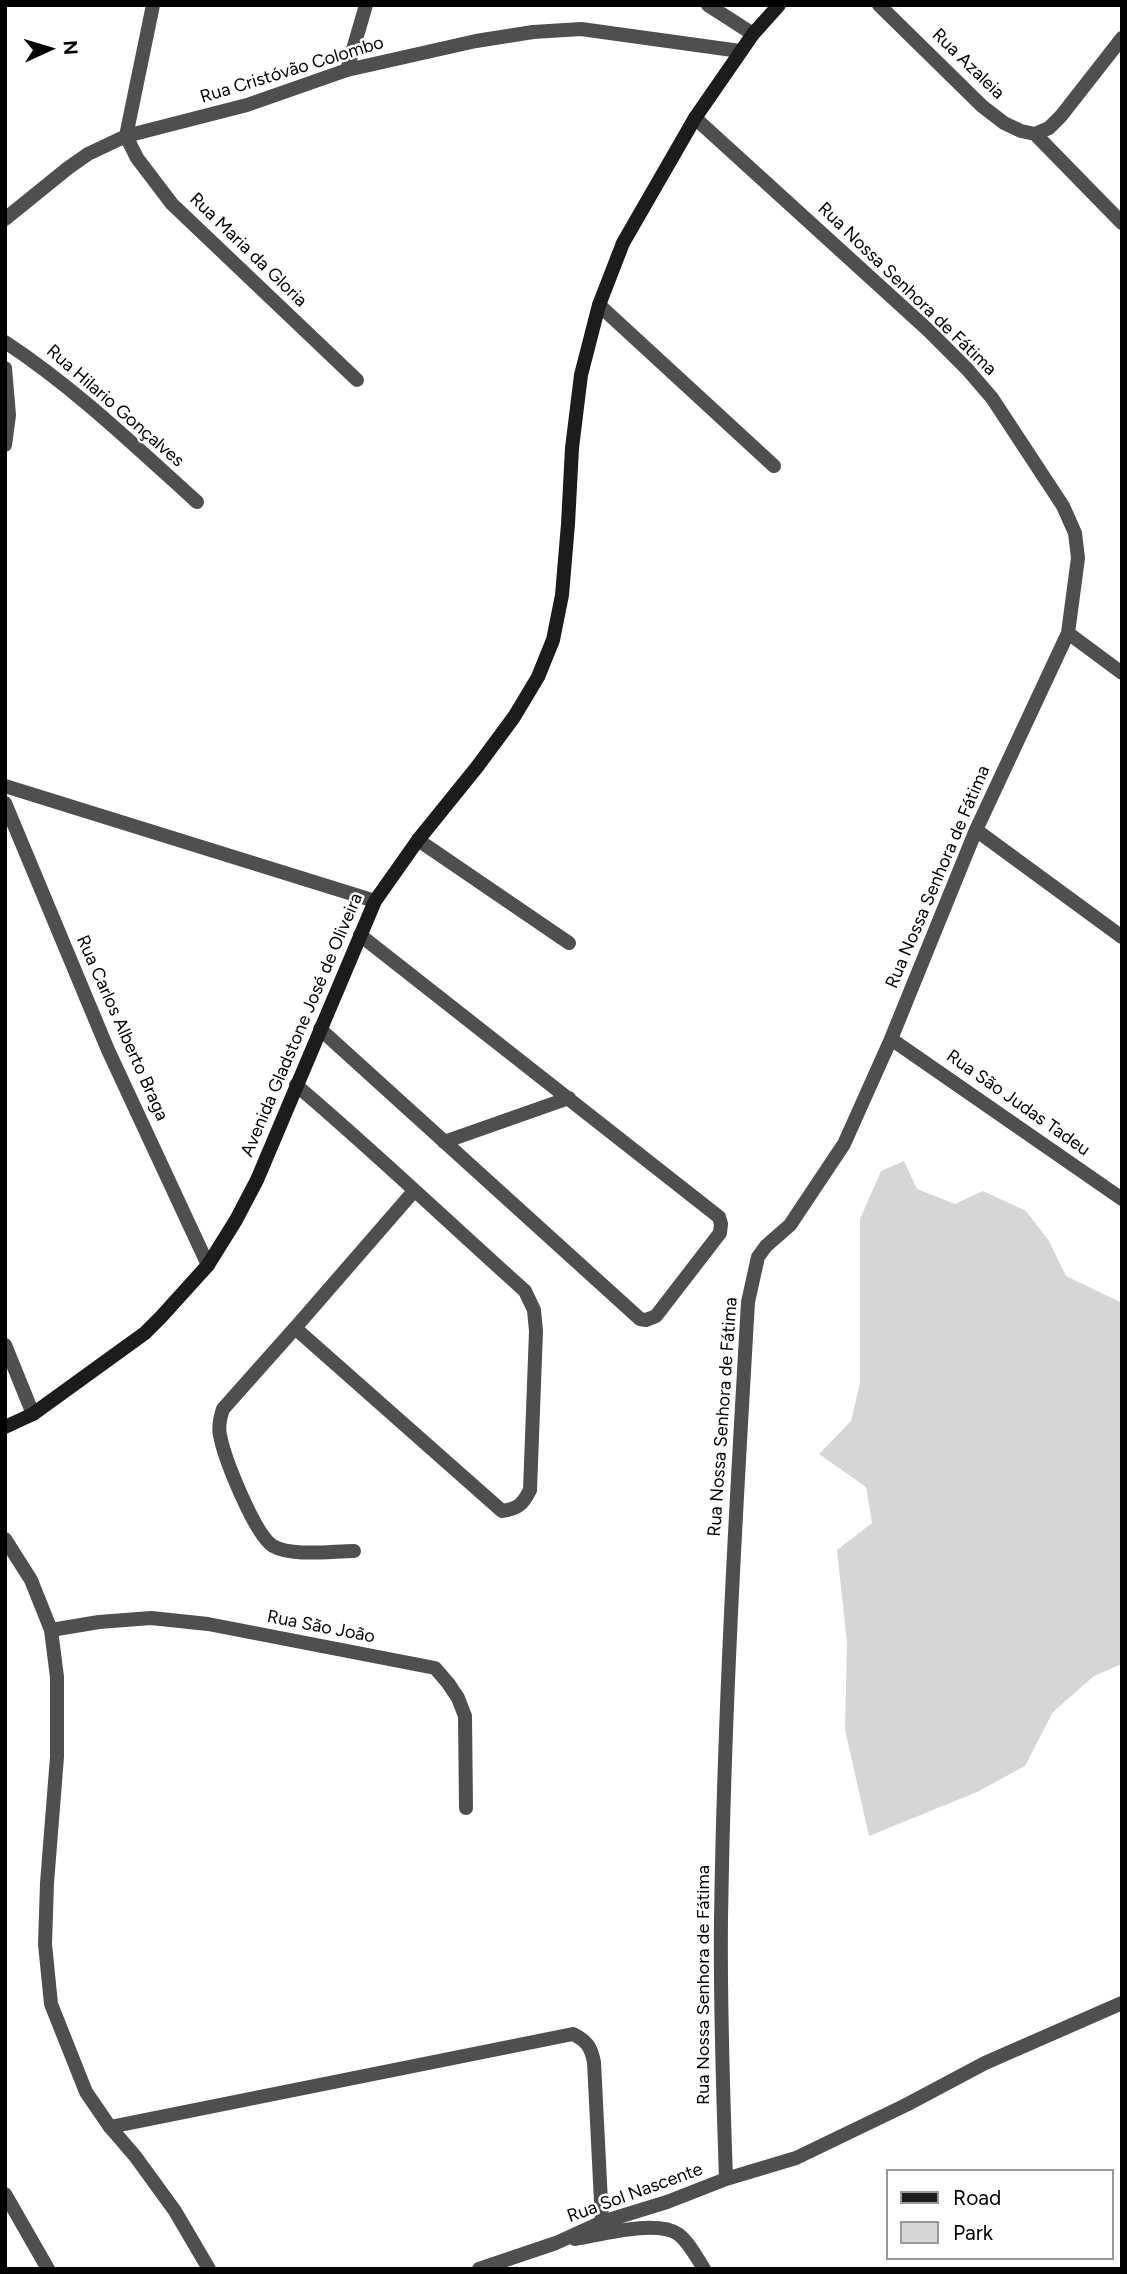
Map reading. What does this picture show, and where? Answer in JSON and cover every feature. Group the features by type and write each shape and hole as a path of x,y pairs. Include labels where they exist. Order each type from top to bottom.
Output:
{"main road":[{"name":"Avenida Gladstone José de Oliveira","path":"5,1427 33,1414 145,1333 208,1265 257,1180 375,901 418,840 514,717 538,677 553,640 562,595 569,524 572,448 581,374 599,304 623,243 695,118 740,51 779,5"}],"street":[{"path":"126,135 153,5"},
{"path":"347,70 366,5"},
{"path":"708,5 753,34"},
{"name":"Rua Azaleia","path":"878,5 982,106 1004,123 1035,134"},
{"name":"Rua Cristóvão Colombo","path":"5,219 68,168 126,135 247,105 347,70 476,41 533,32 569,30 634,35 740,51"},
{"path":"1122,38 1062,116 1049,128 1035,134 1122,223"},
{"name":"Rua Nossa Senhora de Fátima","path":"695,118 928,330 967,369 992,398 1063,506 1075,533 1078,558 1068,633 976,830 891,1039 844,1144 790,1225 758,1257 748,1302 729,1647 721,1920 726,2179"},
{"name":"Rua Maria da Gloria","path":"126,135 152,180 172,204 357,380"},
{"path":"599,304 774,466"},
{"name":"Rua Hilario Gonçalves","path":"5,342 57,377 197,502"},
{"path":"5,368 9,415 5,445"},
{"path":"1068,633 1122,673"},
{"path":"5,786 375,901"},
{"name":"Rua Carlos Alberto Braga","path":"5,803 108,1050 208,1265"},
{"path":"976,830 1122,937"},
{"path":"418,840 569,943"},
{"path":"320,1029 640,1319 656,1316 720,1233 719,1217 360,935"},
{"name":"Rua São Judas Tadeu","path":"891,1039 1122,1199"},
{"path":"295,1328 502,1511 514,1510 523,1503 530,1490 536,1331 534,1310 525,1292 362,1141 296,1085"},
{"path":"444,1142 569,1098"},
{"path":"354,1551 287,1552 272,1546 260,1532 231,1471 220,1436 219,1422 223,1409 414,1191"},
{"path":"5,1345 33,1414"},
{"path":"5,1539 31,1580 51,1630 57,1676 57,1757 45,1944 51,2004 86,2092 175,2211 209,2269"},
{"name":"Rua São João","path":"51,1630 99,1622 151,1618 208,1624 435,1668 449,1683 465,1716 466,1808"},
{"path":"726,2179 796,2158 985,2063 1122,2003"},
{"path":"110,2127 573,2034 591,2047 594,2062 602,2222"},
{"name":"Rua Sol Nascente","path":"479,2269 726,2179"},
{"path":"5,2194 48,2269"},
{"name":"Rua Sol Nascente","path":"556,2243 646,2227 666,2228 679,2234 704,2269"}],"green space":[{"path":"904,1161 917,1189 955,1204 983,1191 1026,1211 1049,1241 1066,1276 1122,1303 1122,1664 1094,1676 1053,1712 1025,1766 977,1792 869,1836 845,1730 847,1643 837,1550 872,1523 866,1487 819,1454 851,1421 860,1383 860,1219 881,1171"}]}
